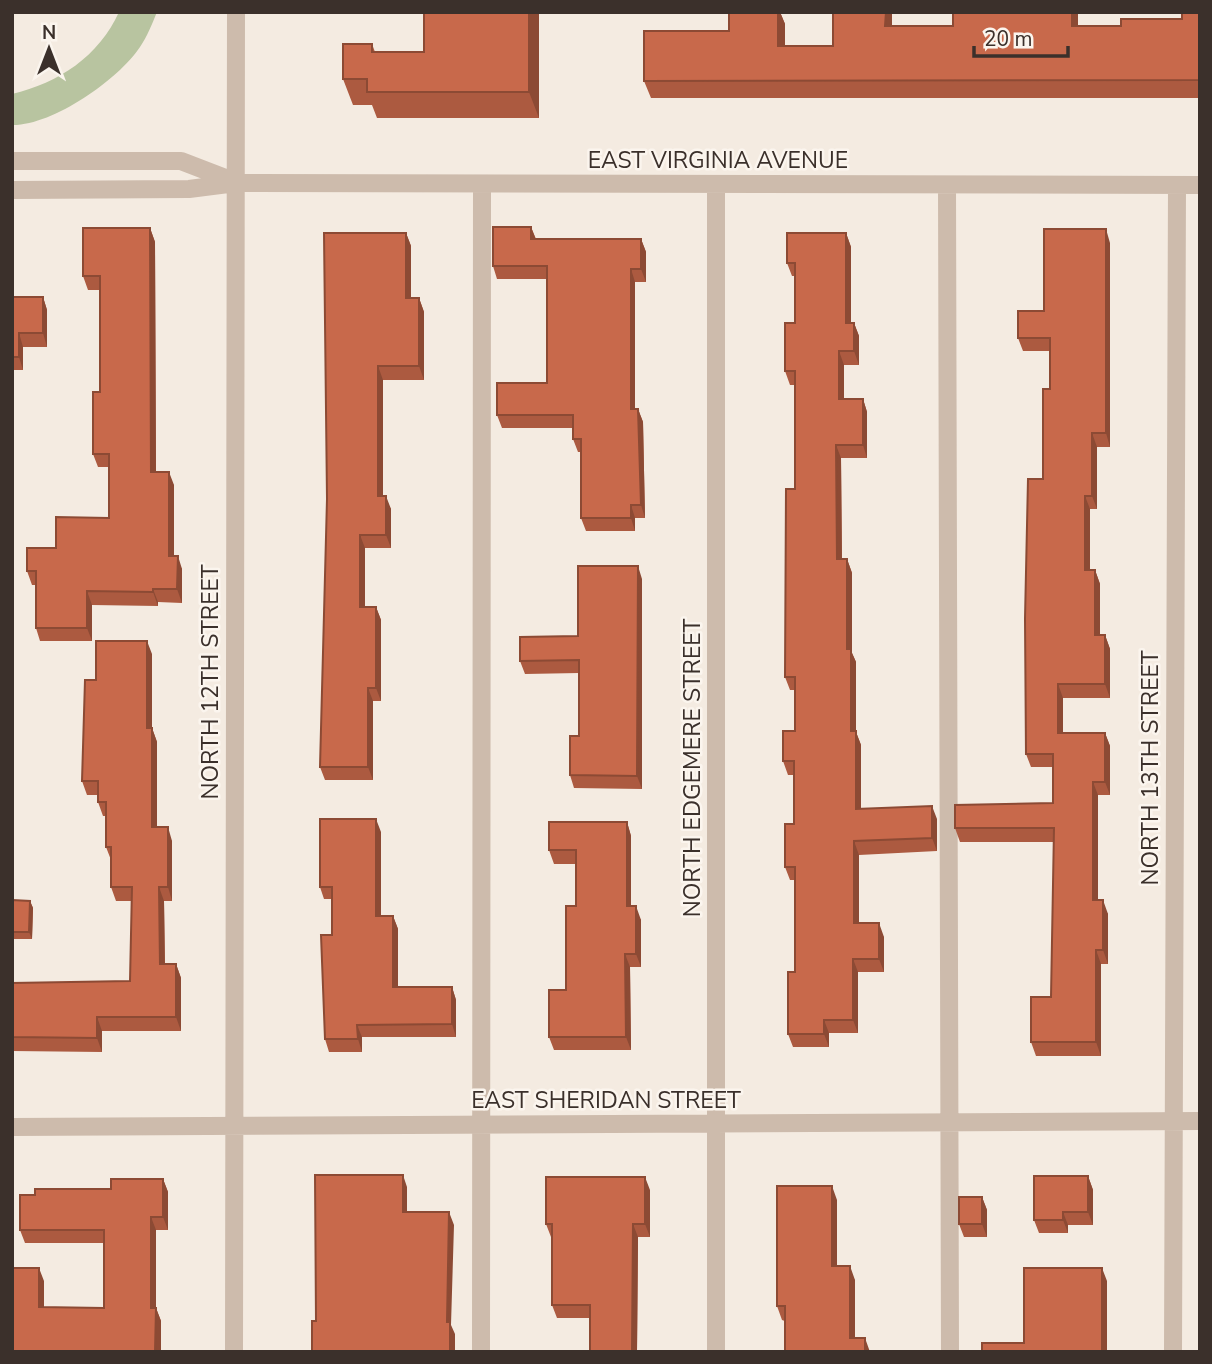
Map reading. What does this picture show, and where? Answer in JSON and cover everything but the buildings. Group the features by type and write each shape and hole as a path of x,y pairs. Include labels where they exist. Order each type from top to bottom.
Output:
{"street":[{"name":"NORTH 12TH STREET","path":"234,1352 236,12"},
{"name":"EAST VIRGINIA AVENUE","path":"12,161 181,161 236,183"},
{"name":"EAST VIRGINIA AVENUE","path":"12,190 189,189 236,183 1200,185"},
{"path":"481,1352 482,184"},
{"name":"NORTH EDGEMERE STREET","path":"716,184 716,1352"},
{"path":"947,185 950,1352"},
{"name":"NORTH 13TH STREET","path":"1173,1352 1177,185"},
{"name":"EAST SHERIDAN STREET","path":"12,1128 482,1123 717,1125 1200,1121"}],"green space":[{"path":"119,12 157,12 145,39 130,60 83,99 46,118 12,125 12,94 46,83 76,65 100,42"}]}
